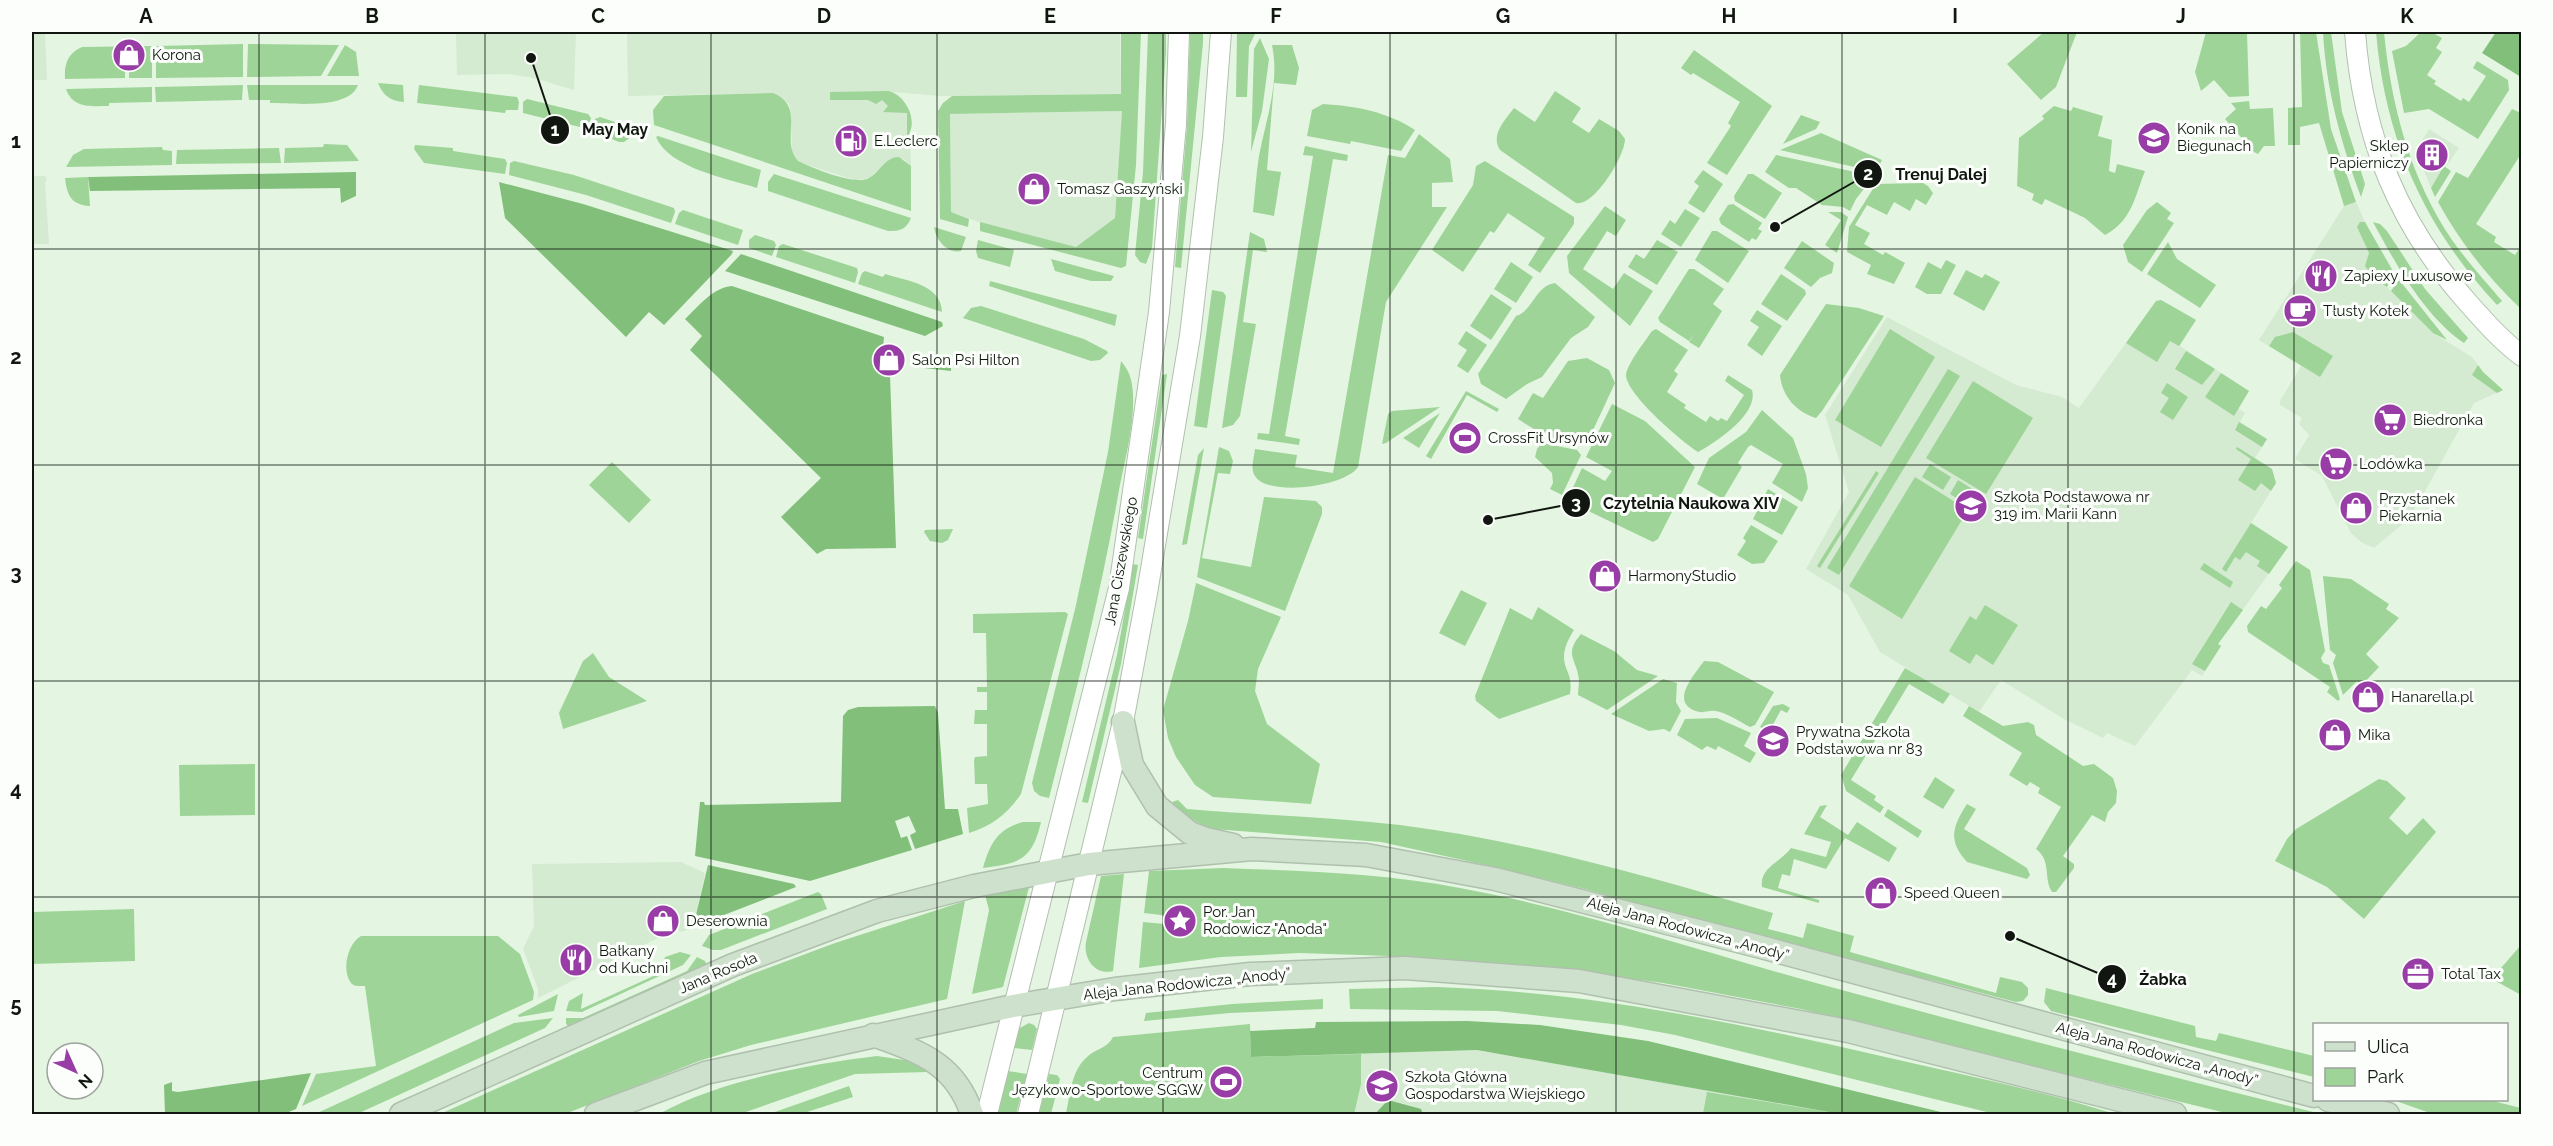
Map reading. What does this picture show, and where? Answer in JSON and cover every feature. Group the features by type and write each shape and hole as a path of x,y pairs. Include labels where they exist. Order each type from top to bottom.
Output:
{"main road":[{"path":"1124,722 1132,765 1157,806 1190,832 1206,839 1252,849"},
{"name":"Aleja Jana Rodowicza „Anody”","path":"1049,870 1089,864 1252,849 1366,855 1495,879 1761,947 2313,1096"},
{"name":"Jana Rosoła","path":"401,1114 733,965 877,911 974,886 1049,870"},
{"name":"Aleja Jana Rodowicza „Anody”","path":"1013,1006 1115,989 1250,974 1404,968 1579,981 1848,1032 2175,1114"},
{"path":"596,1114 705,1072 1013,1006"},
{"path":"873,1035 912,1050 941,1066 960,1086 972,1114"},
{"path":"2332,1101 2388,1114"}],"street":[{"name":"Jana Ciszewskiego","path":"987,1114 1119,588 1159,312 1175,135 1179,32"},
{"name":"Jana Ciszewskiego","path":"1028,1114 1124,722 1190,336 1213,137 1221,32"},
{"path":"2355,32 2362,88 2370,127 2399,205 2441,273 2488,326 2522,356"}],"shaded area":[{"path":"32,32 52,32 45,33 47,80 32,80"},
{"path":"576,32 574,90 534,78 508,74 457,75 456,34"},
{"path":"627,32 1120,32 1121,94 939,96 894,92 902,98 909,110 911,166 903,159 890,159 869,178 855,180 801,163 795,158 792,150 790,106 773,93 628,96"},
{"path":"2496,32 2521,34 2521,77 2482,53"},
{"name":"Tomasz Gaszyński","path":"1122,111 1115,218 1076,247 993,227 951,212 950,114"},
{"path":"2429,129 2459,148 2431,188 2416,151"},
{"path":"356,172 356,196 341,203 340,188 90,191 88,177"},
{"path":"32,176 45,176 47,179 45,183 49,244 32,244"},
{"path":"499,182 583,204 733,251 664,325 649,312 626,337 505,218"},
{"path":"2356,202 2365,222 2357,227 2369,253 2366,266 2369,273 2387,287 2433,333 2472,357 2483,372 2503,390 2474,403 2419,502 2405,522 2374,548 2361,542 2351,533 2322,476 2295,459 2309,435 2299,424 2302,418 2280,405 2280,401 2301,366 2259,340 2344,206"},
{"path":"741,254 942,322 943,326 925,336 725,271"},
{"path":"732,286 884,337 881,368 888,368 890,375 896,548 826,549 817,554 781,517 821,478 690,350 702,336 685,319 712,294"},
{"name":"Szkoła Podstawowa nr 319 im. Marii Kann","path":"2161,300 2196,320 2180,346 2249,391 2238,408 2245,413 2240,422 2267,439 2255,458 2272,469 2276,483 2251,523 2288,547 2218,644 2221,646 2202,676 2192,670 2135,746 2107,733 2103,738 2064,719 2001,680 1979,712 1880,652 1848,595 1806,569 1849,492 1825,415 1887,317 2016,385 2062,397 2079,408 2156,301"},
{"path":"936,354 951,358 951,371 924,368 927,359"},
{"path":"935,706 938,713 945,809 958,809 963,834 915,849 910,835 916,832 909,816 895,821 901,838 907,836 912,850 810,881 695,856 700,802 704,802 705,805 841,802 843,716 848,710 858,707"},
{"path":"681,862 705,873 693,927 682,932 676,929 538,998 538,989 523,949 534,926 532,864"},
{"path":"708,865 794,884 796,887 693,927"},
{"path":"1467,1021 1540,1025 1648,1041 1949,1114 1840,1114 1477,1050 1251,1057 1250,1031 1315,1028 1316,1022"},
{"name":"Szkoła Główna Gospodarstwa Wiejskiego","path":"1477,1050 1840,1114 1083,1114 1162,1060"},
{"path":"311,1073 296,1109 284,1114 165,1114 164,1085 172,1082 172,1091 178,1092"},
{"path":"1388,1100 1421,1109 1423,1114 1375,1114"}],"green space":[{"path":"1121,32 1141,32 1136,165 1126,266 1121,268 980,231 980,222 1076,247 1115,218 1122,111 950,114 951,212 969,219 968,227 940,219 938,111 943,103 952,96 1121,94"},
{"path":"1148,32 1166,32 1166,52 1152,248 1146,264 1140,262 1135,255 1143,172"},
{"path":"1190,32 1203,32 1203,43 1181,268 1175,267 1187,126"},
{"path":"1237,32 1256,32 1249,46 1247,97 1236,97"},
{"path":"2044,32 2077,32 2056,87 2041,100 2007,64"},
{"path":"2206,32 2247,32 2249,96 2229,97 2214,80 2201,91 2195,72"},
{"path":"2300,32 2316,32 2331,129 2356,202 2344,206 2319,123 2300,127 2300,145 2288,145 2288,108 2302,107"},
{"path":"2323,32 2331,32 2342,112 2365,184 2361,197 2336,116 2327,74"},
{"path":"2376,32 2384,32 2398,114 2414,166 2425,192 2452,240 2502,301 2497,305 2471,275 2449,244 2429,213 2412,179 2388,109"},
{"path":"2421,32 2431,32 2442,38 2436,48 2442,52 2427,75 2436,81 2434,84 2461,101 2463,98 2469,102 2486,76 2473,68 2477,61 2508,80 2509,90 2478,139 2429,109 2404,113 2392,51 2406,46"},
{"path":"1260,38 1269,59 1262,111 1251,152 1254,49"},
{"path":"243,44 243,77 156,78 156,46"},
{"path":"248,44 339,45 321,76 247,77"},
{"path":"345,45 356,52 359,76 327,76"},
{"path":"1272,45 1292,45 1299,68 1296,85 1274,83 1267,170 1281,172 1274,216 1253,212 1259,156 1273,87"},
{"path":"152,46 152,78 129,78 129,64 143,63 142,47 115,48 116,64 125,64 125,78 65,79 68,60 73,52 82,47"},
{"path":"1694,50 1772,106 1727,175 1707,163 1731,126 1728,123 1740,102 1681,68"},
{"path":"378,83 403,85 404,102 388,97"},
{"path":"243,85 242,100 156,102 155,87"},
{"path":"247,85 358,85 353,93 344,98 333,102 306,104 249,100"},
{"path":"419,85 517,97 518,110 506,110 505,113 417,103"},
{"path":"152,87 152,102 109,103 109,106 83,105 73,100 66,89"},
{"path":"888,91 901,98 909,110 912,124 907,137 907,113 883,112 888,106 882,100 876,104 868,100 830,100 830,92"},
{"path":"1555,91 1581,108 1572,122 1589,133 1599,119 1619,131 1625,139 1620,157 1607,179 1591,197 1583,202 1576,203 1500,150 1497,144 1500,128 1514,108 1535,122"},
{"path":"773,93 789,106 791,143 798,161 844,178 863,180 873,175 890,159 899,157 911,166 911,211 654,125 653,110 664,96"},
{"path":"527,99 588,114 591,118 588,129 523,113 523,102"},
{"path":"2249,101 2250,109 2273,108 2275,146 2264,146 2258,154 2225,119 2236,109 2231,103"},
{"path":"1323,104 1348,106 1383,114 1415,130 1401,151 1351,141 1350,144 1307,136 1312,110"},
{"path":"2054,106 2071,111 2073,107 2103,116 2098,136 2112,140 2109,171 2115,173 2117,164 2145,171 2127,215 2121,223 2105,235 2085,218 2045,199 2042,205 2032,200 2034,194 2017,186 2019,138 2044,119 2042,116"},
{"path":"2512,109 2521,113 2521,154 2476,224 2496,237 2494,242 2515,255 2521,246 2521,309 2475,259 2438,202 2456,172 2468,178"},
{"path":"1801,115 1820,122 1816,129 1783,144"},
{"path":"600,117 633,128 632,136 624,142 619,142 593,131 595,119"},
{"path":"1821,133 1882,160 1876,172 1780,150"},
{"path":"1419,134 1450,159 1453,182 1432,183 1432,207 1447,207 1386,302 1358,467 1338,480 1306,487 1289,488 1262,482 1255,476 1253,470 1255,449 1297,455 1295,467 1333,473 1388,155 1405,158"},
{"path":"656,137 761,170 757,188 715,176 685,164 663,148"},
{"path":"324,144 347,145 359,161 284,163 285,148 323,147"},
{"path":"415,145 453,148 453,151 505,159 507,163 505,174 424,163 414,149"},
{"path":"1305,146 1348,155 1347,161 1333,159 1285,436 1300,439 1299,445 1257,439 1258,433 1269,434 1313,156 1303,155"},
{"path":"162,147 163,150 172,151 172,165 66,167 73,155 84,149"},
{"path":"279,148 281,163 176,164 177,150"},
{"path":"1776,155 1874,176 1856,199 1850,211 1843,207 1822,205 1796,188 1789,188 1765,172"},
{"path":"514,161 574,175 674,208 675,212 671,223 586,195 509,175 510,163"},
{"path":"1485,161 1574,217 1574,224 1540,273 1528,265 1545,238 1508,213 1494,233 1490,231 1463,272 1432,250 1473,185 1476,166"},
{"path":"2444,166 2451,171 2435,197 2431,188"},
{"path":"1703,170 1723,184 1704,213 1688,203 1699,186 1694,182"},
{"path":"774,174 911,218 902,229 888,231 768,191 768,182"},
{"path":"1748,174 1753,174 1782,193 1765,219 1735,201 1734,196"},
{"path":"88,177 90,206 78,204 71,198 65,178"},
{"path":"1923,183 1933,193 1926,205 1916,199 1910,211 1894,202 1887,215 1867,205 1855,225 1870,233 1864,244 1883,255 1885,252 1905,263 1894,284 1867,274 1871,265 1847,252 1849,227 1876,184"},
{"path":"2157,202 2171,213 2167,219 2174,223 2142,272 2128,262 2123,245 2147,210"},
{"path":"1733,204 1762,223 1758,229 1762,231 1756,240 1752,238 1749,242 1721,224 1719,219 1728,205"},
{"path":"1605,206 1626,220 1616,236 1607,231 1583,269 1613,289 1624,273 1653,291 1630,326 1569,273 1567,256"},
{"path":"1685,209 1700,218 1681,247 1661,234 1670,220 1675,224"},
{"path":"683,210 743,230 738,245 675,224 679,213"},
{"path":"1828,212 1841,212 1848,217 1837,253 1825,245 1841,220"},
{"path":"2360,222 2365,222 2394,273 2387,287 2373,277 2365,266 2369,253 2357,227"},
{"path":"2373,222 2380,224 2387,231 2425,289 2468,338 2464,343 2436,319 2424,304 2391,255"},
{"path":"934,227 966,237 961,251 951,250 943,245"},
{"path":"1712,231 1717,231 1749,251 1728,283 1695,260"},
{"path":"1250,232 1264,239 1267,252 1253,250 1243,322 1256,324 1240,416 1233,425 1222,428"},
{"path":"755,235 774,241 776,245 772,256 749,248 749,240"},
{"path":"978,240 1014,250 1010,267 978,258 976,251"},
{"path":"1657,240 1678,252 1657,285 1628,267 1636,254 1644,259"},
{"path":"1802,241 1834,263 1832,273 1820,278 1811,287 1784,268"},
{"path":"2168,242 2177,259 2216,285 2200,308 2147,274"},
{"path":"783,244 857,268 855,283 776,257 779,246"},
{"path":"1051,259 1114,276 1111,281 1091,281 1055,271"},
{"path":"1946,260 1956,265 1941,294 1927,294 1915,287 1928,262 1941,269"},
{"path":"1511,262 1533,277 1516,303 1494,289"},
{"path":"1689,269 1694,269 1724,289 1713,304 1722,311 1699,348 1689,342 1695,333 1689,341 1660,322 1658,318"},
{"path":"1966,270 1982,278 1985,274 2000,282 1984,311 1953,294"},
{"path":"865,271 883,277 885,274 921,285 936,295 942,312 858,284"},
{"path":"1781,274 1805,290 1806,294 1787,321 1761,304"},
{"path":"990,281 1117,315 1115,326 989,286"},
{"path":"2398,281 2447,340 2433,333 2391,291"},
{"path":"1555,283 1595,317 1588,327 1571,338 1542,377 1527,384 1506,399 1481,384 1478,374 1516,316 1526,309 1538,293 1548,285"},
{"path":"1212,290 1223,292 1226,296 1207,428 1194,426"},
{"path":"1491,294 1512,308 1491,340 1470,326"},
{"path":"2161,300 2196,320 2179,346 2170,341 2157,362 2126,343 2156,301"},
{"path":"1826,304 1859,308 1884,316 1816,418 1802,412 1791,402 1781,383 1780,375"},
{"path":"981,306 1084,339 1108,353 1100,360 1091,361 963,318 971,308"},
{"path":"1757,310 1782,326 1762,356 1747,345 1759,327 1750,321"},
{"path":"1656,329 1688,350 1674,371 1678,374 1667,392 1686,405 1684,408 1706,422 1710,416 1718,421 1721,418 1727,421 1744,395 1725,381 1728,375 1752,390 1752,399 1743,418 1725,434 1698,452 1644,405 1628,383 1627,370 1637,352 1652,331"},
{"path":"1890,329 1935,357 1881,447 1835,420"},
{"path":"1466,331 1487,345 1468,373 1457,366 1467,350 1458,344"},
{"path":"2293,332 2333,356 2320,377 2269,346 2275,337"},
{"path":"2186,351 2215,369 2202,385 2175,369"},
{"path":"1587,358 1609,370 1615,383 1587,443 1559,440 1518,419 1533,393 1543,398 1568,361"},
{"path":"1121,361 1131,378 1132,385 1133,410 1130,438 1096,606 1049,798 1040,796 1034,791 1032,783 1076,605 1108,452"},
{"path":"2478,365 2503,390 2497,393 2472,375"},
{"path":"1948,369 1960,376 1839,575 1827,568"},
{"path":"2221,373 2249,391 2234,416 2205,397"},
{"path":"1167,374 1143,539 1138,538 1162,375"},
{"path":"1973,381 2033,418 1986,494 1926,458"},
{"path":"2167,383 2188,397 2173,420 2160,412 2169,398 2161,393"},
{"path":"1466,391 1499,409 1497,412 1467,395 1431,459 1426,456"},
{"path":"1612,404 1645,421 1695,467 1658,539 1653,542 1584,509 1570,494 1582,468 1605,481 1612,471 1586,457"},
{"path":"1440,407 1382,444 1388,414 1392,411"},
{"path":"1762,410 1793,438 1806,474 1808,488 1802,502 1772,483 1783,464 1751,445 1738,463 1742,467 1723,499 1697,484 1709,458 1746,432"},
{"path":"1440,413 1419,448 1403,438"},
{"path":"2239,422 2267,439 2262,447 2235,430"},
{"path":"1542,443 1577,450 1581,455 1562,495 1550,489 1553,483 1552,473 1535,457"},
{"path":"1219,447 1229,451 1233,461 1230,474 1218,473 1202,558 1251,567 1264,497 1316,501 1322,507 1322,514 1285,611 1197,577"},
{"path":"2237,447 2272,469 2276,483 2271,491 2261,483 2255,491 2238,480 2251,459 2236,449"},
{"path":"1204,448 1187,544 1182,545 1198,455"},
{"path":"612,462 651,500 629,523 589,485"},
{"path":"1930,464 1951,477 1943,490 1922,477"},
{"path":"1876,471 1879,473 1820,568 1817,566"},
{"path":"1915,477 1968,510 1902,619 1849,586"},
{"path":"1958,480 1979,493 1970,507 1950,494"},
{"path":"1768,489 1798,507 1782,535 1753,519"},
{"path":"2251,523 2288,547 2269,574 2257,566 2260,561 2246,552 2240,560 2235,557 2226,572 2222,569"},
{"path":"1751,525 1778,541 1764,563 1752,564 1737,555 1746,541 1743,538"},
{"path":"953,529 948,540 942,543 930,541 924,532 925,530"},
{"path":"2296,561 2310,570 2325,651 2321,658 2323,663 2329,665 2340,699 2338,701 2327,692 2330,687 2248,632 2247,626 2261,606 2266,609 2282,588 2279,585"},
{"path":"2204,563 2233,582 2230,588 2200,569"},
{"path":"1133,564 1138,565 1121,664 1088,803 1082,802 1117,655"},
{"path":"2323,576 2351,579 2389,604 2386,609 2399,618 2366,654 2379,667 2362,685 2357,681 2343,695 2333,663 2336,655 2330,650"},
{"path":"1196,583 1281,617 1258,669 1255,691 1267,724 1320,764 1311,804 1213,797 1195,785 1176,757 1168,738 1163,710 1188,621"},
{"path":"1461,590 1487,603 1465,646 1439,633"},
{"path":"2231,602 2243,610 2218,644 2221,646 2205,671 2192,664"},
{"path":"1985,605 2018,625 1993,665 1976,654 1970,664 1949,651 1970,616 1976,620"},
{"path":"1538,607 1574,630 1564,653 1564,662 1570,681 1570,694 1499,719 1476,701 1475,696 1510,608 1532,620"},
{"path":"1065,612 1068,614 1021,794 999,818 969,833 967,808 988,804 987,784 975,784 974,760 975,757 987,756 987,724 974,724 975,710 987,710 987,692 977,692 977,687 987,687 986,633 973,633 973,614"},
{"path":"1581,634 1614,651 1637,670 1658,676 1607,710 1578,695 1579,680 1572,652"},
{"path":"593,653 609,677 647,701 563,729 559,713 583,661"},
{"path":"1704,661 1718,662 1774,692 1755,725 1750,727 1719,712 1699,712 1688,707 1684,695 1690,680"},
{"path":"1905,668 1950,694 1943,704 1909,684 1851,780 1876,796 1874,800 1884,807 1880,813 1846,791 1841,775"},
{"path":"1663,679 1677,683 1676,702 1681,711 1670,732 1664,729 1649,731 1611,714"},
{"path":"1783,704 1790,708 1787,713 1781,710 1769,732 1760,727 1773,706"},
{"path":"1969,706 2003,726 2028,722 2034,725 2036,735 2083,766 2094,764 2113,778 2117,791 2116,803 2108,812 2105,822 2092,815 2063,856 2074,864 2074,868 2056,892 2052,892 2049,887 2046,864 2036,849 2061,807 2038,793 2040,788 2030,782 2027,786 2009,775 2022,753 1963,716"},
{"path":"1717,718 1751,733 1744,746 1756,753 1750,763 1718,746 1716,750 1707,746 1702,750 1677,735 1685,719"},
{"path":"255,764 255,815 180,816 179,765"},
{"path":"1935,777 1955,790 1943,809 1923,797"},
{"path":"2379,779 2387,781 2406,798 2389,818 2407,835 2423,818 2436,832 2364,919 2327,887 2275,861 2287,839 2296,829"},
{"path":"1178,800 1187,809 1400,825 1542,850 1773,913 1768,929 1803,938 1807,923 1854,936 1850,952 1996,993 2000,977 2022,982 2028,988 2028,995 2023,1001 2016,1002 1932,980 1876,973 1589,890 1381,842 1213,829 1196,822 1181,811 1172,802"},
{"path":"1967,804 1976,809 1964,829 2027,868 2030,875 2027,879 1967,862 1957,847 1954,833 1958,819"},
{"path":"1827,805 1820,817 1848,835 1857,822 1897,848 1889,862 1845,838 1826,869 1794,859 1790,876 1782,874 1778,888 1819,900 1819,903 1762,887 1762,880 1767,870 1791,848 1826,857 1831,842 1804,834 1820,806"},
{"path":"1888,809 1922,831 1918,838 1884,816"},
{"path":"1023,822 1041,822 1033,845 1028,852 1015,862 983,868 992,845 1001,833"},
{"path":"1223,868 1372,876 1431,883 1507,897 1599,920 1950,1019 2321,1114 2230,1114 1801,1009 1663,983 1565,970 1420,957 1299,953 1221,957 1139,968 1143,922 1185,926 1186,918 1144,913 1149,871"},
{"path":"1124,874 1113,971 1101,971 1088,960 1086,942 1101,876"},
{"path":"1029,887 1003,987 972,994 989,910 985,895"},
{"path":"818,892 827,909 721,950 702,946 709,935"},
{"path":"965,901 947,999 751,1045 699,1061 565,1114 440,1114 752,974 835,943"},
{"path":"134,909 135,961 32,964 32,912"},
{"path":"361,936 498,936 520,954 534,992 533,1000 302,1106 316,1074 376,1066 365,986 352,984 348,978 346,964 349,951 356,939"},
{"path":"2521,945 2521,995 2494,980 2494,976"},
{"path":"680,952 691,955 683,965 582,1012 566,1011 569,1001 583,993 581,1009 660,973 665,957"},
{"path":"697,957 705,961 707,966 570,1028 566,1024 566,1018 583,1018 687,971"},
{"path":"1437,987 1549,995 1716,1021 1826,1043 1999,1083 2115,1114 1995,1114 1675,1035 1621,1025 1497,1011 1350,1009 1349,989"},
{"path":"2046,988 2195,1026 2196,1037 2216,1041 2219,1033 2313,1056 2313,1077 2051,1011 2044,1002"},
{"path":"558,994 554,1011 519,1017 518,1015"},
{"path":"1323,999 1323,1009 1230,1013 1144,1021 1146,1013 1232,1004"},
{"path":"553,1018 545,1028 357,1114 315,1114 514,1023"},
{"path":"1029,1023 1037,1029 1032,1050 1014,1048 1018,1029"},
{"name":"Centrum Językowo-Sportowe SGGW","path":"1250,1024 1251,1057 1361,1054 1361,1084 1354,1114 1066,1114 1072,1084 1078,1069 1087,1057 1108,1044 1113,1037"},
{"path":"877,1056 911,1061 928,1072 855,1074 740,1114 659,1114 683,1102 736,1083 794,1069"},
{"path":"1008,1071 1027,1074 1016,1114 998,1114"},
{"path":"1049,1074 1057,1075 1060,1079 1051,1114 1039,1114"},
{"path":"849,1086 853,1097 801,1114 769,1114"},
{"path":"1707,1092 1840,1114 1703,1114"},
{"path":"2396,1101 2493,1101 2521,1108 2521,1114 2433,1114"}],"place":[{"name":"Korona","path":"129,55"},
{"name":"May May","path":"531,58"},
{"name":"Konik na Biegunach","path":"2154,138"},
{"name":"E.Leclerc","path":"851,141"},
{"name":"Sklep Papierniczy","path":"2432,155"},
{"name":"Tomasz Gaszyński","path":"1034,189"},
{"name":"Trenuj Dalej","path":"1775,227"},
{"name":"Zapiexy Luxusowe","path":"2321,276"},
{"name":"Tłusty Kotek","path":"2300,311"},
{"name":"Salon Psi Hilton","path":"889,360"},
{"name":"Biedronka","path":"2390,420"},
{"name":"CrossFit Ursynów","path":"1465,438"},
{"name":"Lodówka","path":"2336,464"},
{"name":"Szkoła Podstawowa nr 319 im. Marii Kann","path":"1971,506"},
{"name":"Przystanek Piekarnia","path":"2356,508"},
{"name":"Czytelnia Naukowa XIV","path":"1488,520"},
{"name":"HarmonyStudio","path":"1605,576"},
{"name":"Hanarella.pl","path":"2368,697"},
{"name":"Mika","path":"2335,735"},
{"name":"Prywatna Szkoła Podstawowa nr 83","path":"1773,741"},
{"name":"Speed Queen","path":"1881,893"},
{"name":"Deserownia","path":"663,921"},
{"name":"Por. Jan Rodowicz \"Anoda\"","path":"1180,921"},
{"name":"Żabka","path":"2010,936"},
{"name":"Bałkany od Kuchni","path":"576,960"},
{"name":"Total Tax","path":"2418,974"},
{"name":"Centrum Językowo-Sportowe SGGW","path":"1226,1082"},
{"name":"Szkoła Główna Gospodarstwa Wiejskiego","path":"1382,1086"}]}
